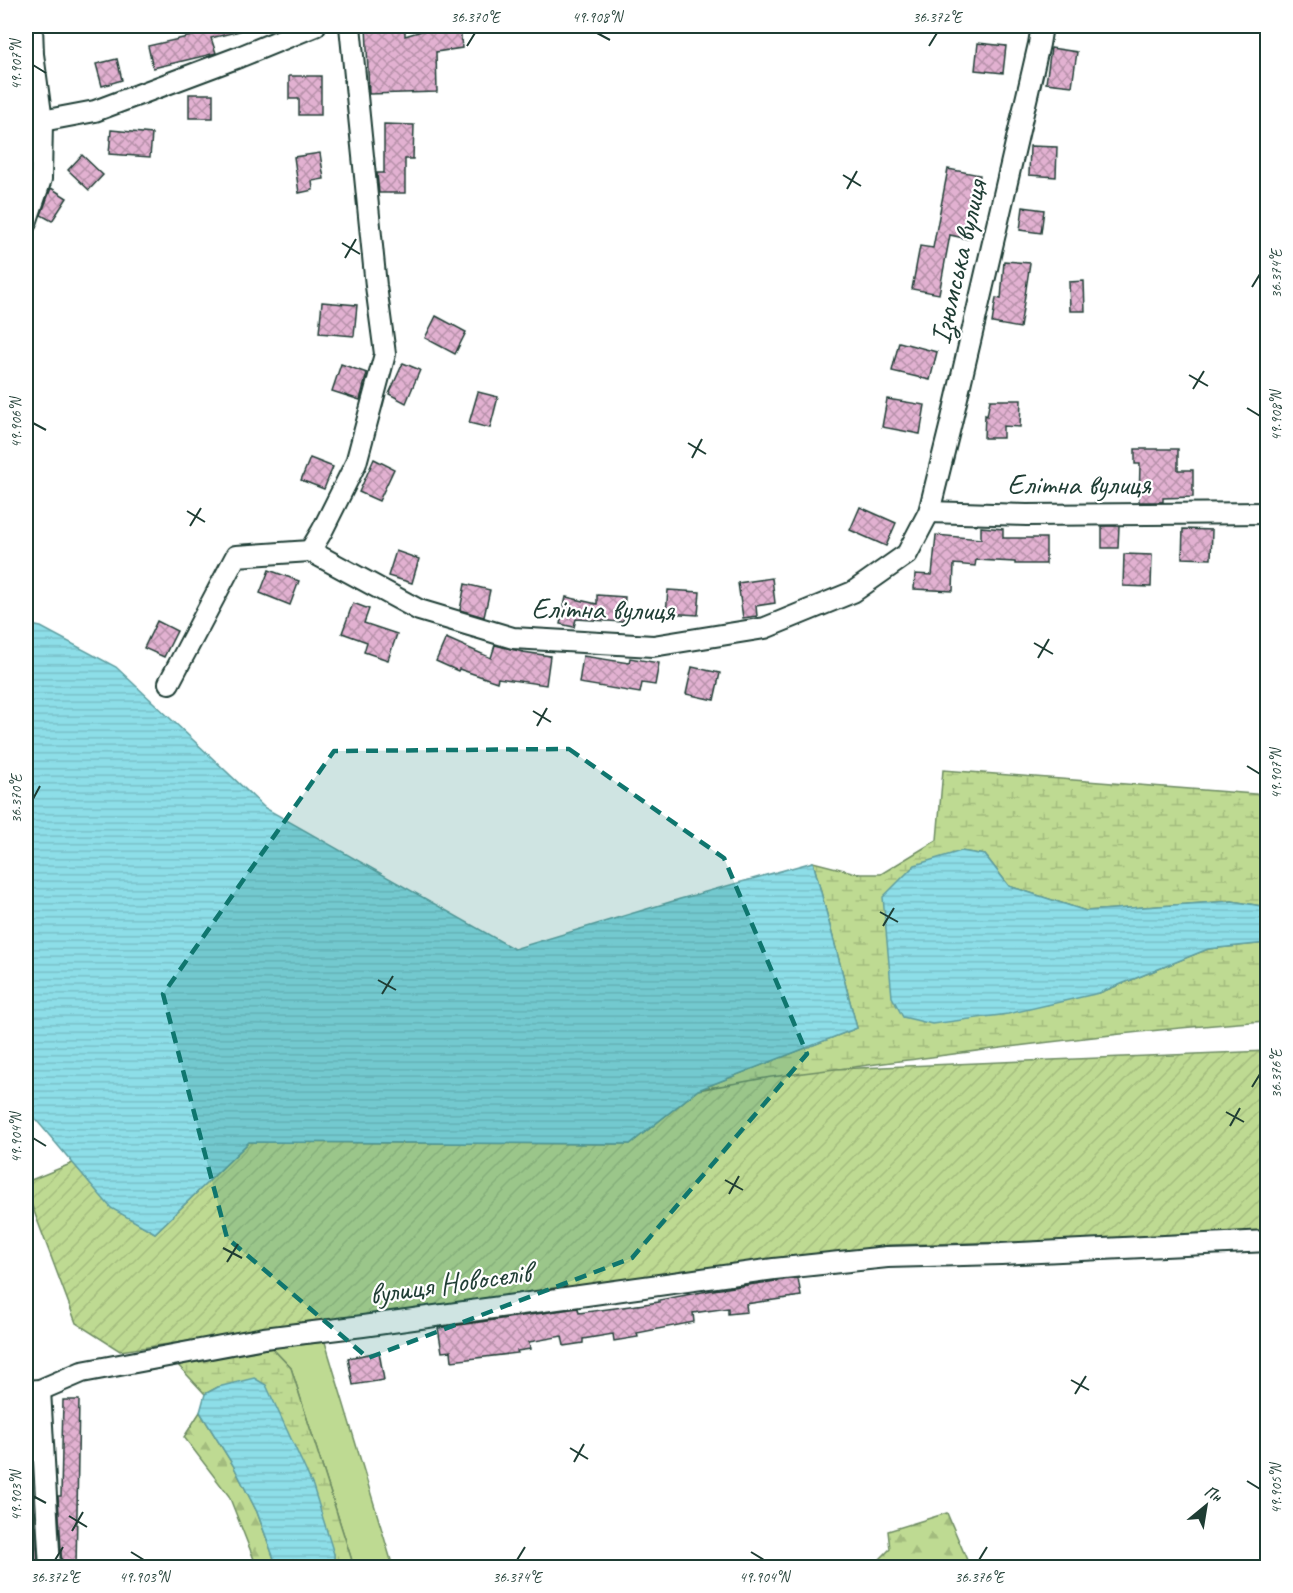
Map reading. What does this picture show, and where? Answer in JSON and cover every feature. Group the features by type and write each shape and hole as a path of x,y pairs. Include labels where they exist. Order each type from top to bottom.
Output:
{"street":[{"path":"26,223 41,179 42,121 33,54 32,26"},
{"path":"42,121 95,111 315,26"},
{"path":"169,683 236,556 310,551 356,463 385,354 350,26"},
{"name":"Ізюмська вулиця","path":"929,512 1040,44 1042,26"},
{"name":"Елітна вулиця","path":"310,551 419,610 513,638 653,646 765,628 853,592 907,554 929,512 1027,515 1268,513"},
{"name":"вулиця Новоселів","path":"33,1391 82,1372 264,1338 774,1269 887,1257 1268,1241"},
{"path":"33,1391 50,1568"}],"highlighted area":[{"path":"569,749 724,858 807,1054 632,1258 368,1358 227,1238 163,994 334,751"}],"green space":[{"path":"943,770 1267,795 1267,907 1232,901 1086,911 1009,886 985,855 961,851 1099,993 1208,949 1267,943 1267,1021 1147,1031 1026,1045 822,1071 698,1090 857,1028 813,862 860,874 881,874 937,840"},
{"path":"1267,1051 1267,1236 889,1245 832,1255 120,1351 76,1323 26,1190 26,1182 73,1163 111,1207 155,1233 249,1142 630,1144 698,1090 771,1077 835,1069"},
{"path":"325,1342 393,1567 354,1567 291,1368 272,1348"},
{"path":"272,1348 291,1368 354,1567 334,1567 334,1554 218,1387 205,1394 176,1363"},
{"path":"200,1412 233,1465 257,1512 277,1567 257,1567 229,1496 184,1437"},
{"path":"947,1513 970,1567 880,1567 879,1560 890,1549 888,1531"}],"water":[{"path":"26,624 41,627 116,667 265,808 514,949 813,862 857,1028 698,1090 630,1144 249,1142 155,1233 111,1208 26,1108"},
{"path":"961,851 985,855 1009,886 1086,911 1232,901 1267,907 1267,943 1208,949 1099,993 1008,1014 932,1024 903,1017 892,997 883,897 915,865"},
{"path":"254,1378 266,1385 313,1486 334,1554 334,1567 277,1567 257,1512 233,1465 200,1412 205,1394 218,1387"}],"building":[{"path":"189,26 240,26 240,31 211,38 216,53 153,68 148,46 192,36"},
{"path":"366,26 405,26 405,36 438,26 460,26 462,48 436,52 437,92 369,94"},
{"path":"978,43 1006,46 1003,73 975,70"},
{"path":"1051,48 1077,52 1072,86 1046,83"},
{"path":"117,59 122,80 102,86 96,64"},
{"path":"289,76 321,76 321,115 299,115 299,99 289,99"},
{"path":"189,94 213,94 213,118 189,118"},
{"path":"384,124 414,125 413,159 405,159 405,193 379,193 377,173 384,173"},
{"path":"111,130 152,134 150,157 109,154"},
{"path":"1030,146 1057,147 1056,177 1029,175"},
{"path":"320,153 324,179 312,181 313,190 299,193 294,157"},
{"path":"82,155 103,175 89,190 68,170"},
{"path":"948,169 980,175 968,239 950,235 939,294 912,289 920,246 933,248"},
{"path":"51,188 67,198 52,221 41,215"},
{"path":"1023,207 1044,210 1041,233 1020,230"},
{"path":"1004,261 1030,263 1020,328 992,323 996,298 1001,299"},
{"path":"1084,281 1085,311 1070,311 1069,282"},
{"path":"322,302 357,305 354,336 319,333"},
{"path":"436,316 466,332 455,354 425,338"},
{"path":"899,342 937,352 930,380 892,371"},
{"path":"403,363 420,370 406,403 389,394"},
{"path":"341,364 367,373 360,400 332,391"},
{"path":"478,392 498,397 490,428 469,423"},
{"path":"887,399 925,405 920,434 882,427"},
{"path":"990,400 1021,400 1020,427 1003,426 1003,438 984,438 985,415 987,416"},
{"path":"1135,449 1178,449 1178,470 1193,470 1193,497 1163,498 1163,502 1139,502 1140,464 1135,464"},
{"path":"310,458 333,467 324,489 301,480"},
{"path":"374,459 394,469 379,501 359,492"},
{"path":"860,507 896,523 886,546 850,530"},
{"path":"1102,526 1119,526 1118,548 1102,548"},
{"path":"981,527 1003,529 1003,538 1046,538 1046,564 976,560 975,566 954,564 953,591 914,589 915,574 932,575 936,535 981,539"},
{"path":"1183,529 1212,530 1211,559 1182,558"},
{"path":"396,551 419,559 412,583 388,576"},
{"path":"1124,554 1152,555 1151,587 1123,586"},
{"path":"269,570 299,581 290,605 260,593"},
{"path":"772,578 775,603 756,606 757,616 743,618 738,583"},
{"path":"465,584 490,590 484,617 460,610"},
{"path":"668,590 700,592 698,615 666,613"},
{"path":"597,595 625,597 623,622 576,619 574,627 560,624 566,597 597,604"},
{"path":"353,603 369,609 364,623 397,634 388,660 364,652 367,642 342,633"},
{"path":"157,621 177,631 164,657 144,648"},
{"path":"446,638 491,658 495,645 550,656 546,685 498,678 497,682 459,669 458,671 436,661"},
{"path":"583,656 629,663 630,658 659,663 655,685 642,683 640,693 579,683"},
{"path":"692,667 720,673 714,700 686,694"},
{"path":"798,1278 801,1296 746,1304 747,1312 728,1314 728,1308 693,1313 694,1322 637,1333 638,1337 614,1341 613,1334 583,1339 583,1343 564,1346 562,1336 529,1342 530,1349 517,1351 518,1353 452,1361 451,1351 442,1352 438,1328 578,1308 579,1313 659,1302 659,1300 713,1290"},
{"path":"379,1352 384,1380 353,1385 348,1358"},
{"path":"63,1400 79,1400 76,1568 62,1568 58,1496 61,1496"},
{"path":"26,1496 34,1496 38,1568 26,1568"}]}
